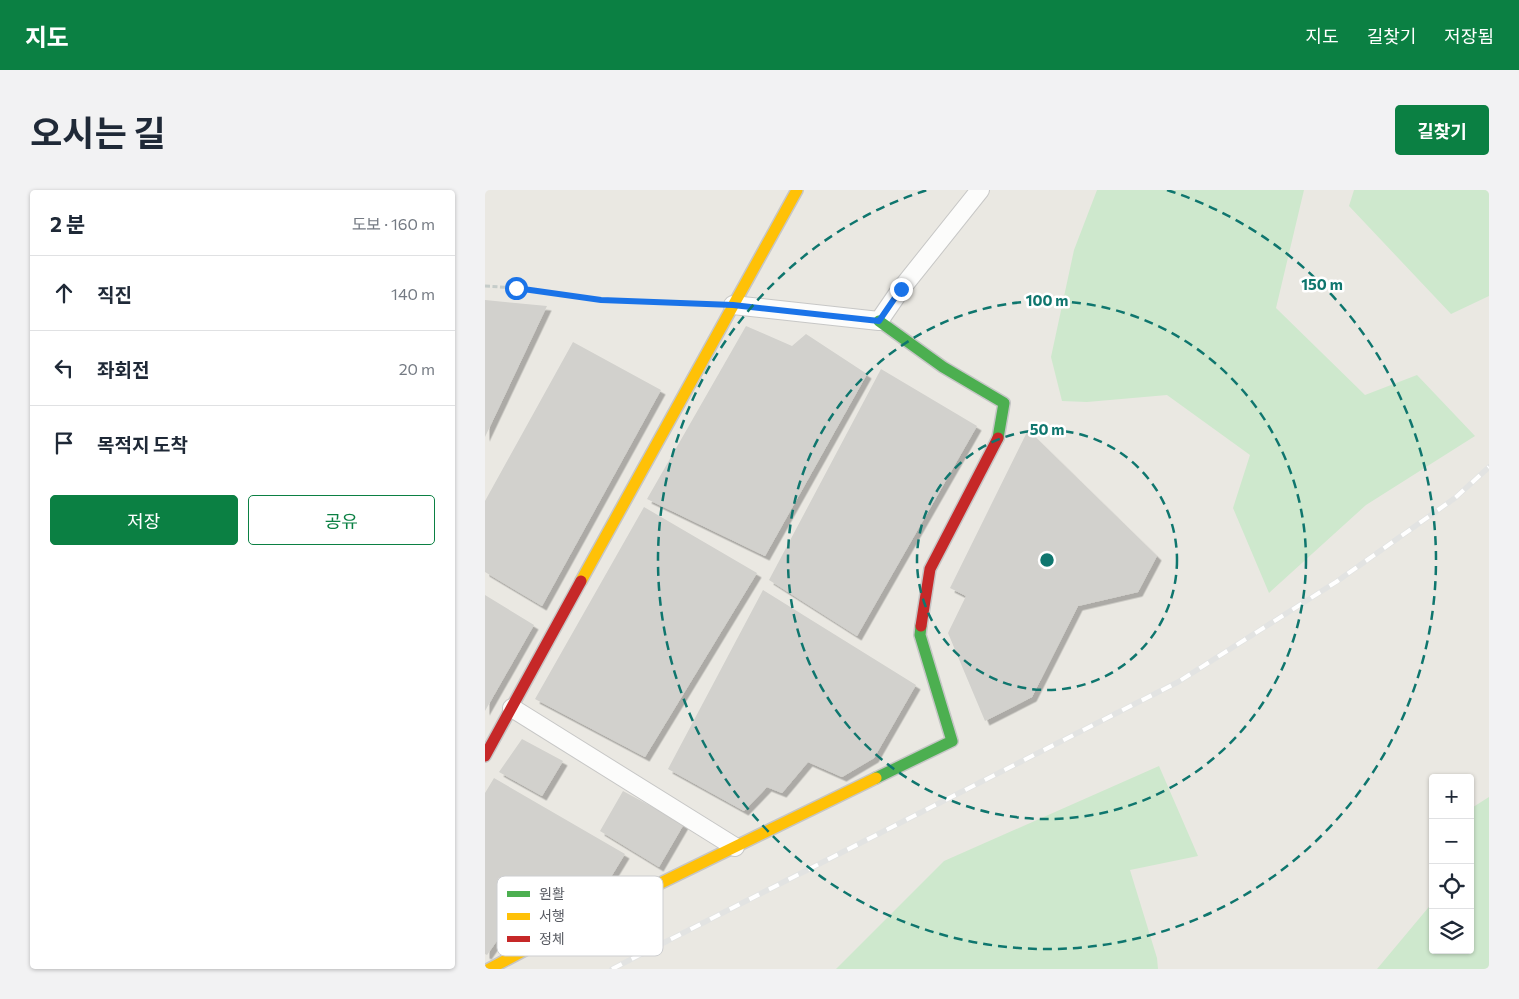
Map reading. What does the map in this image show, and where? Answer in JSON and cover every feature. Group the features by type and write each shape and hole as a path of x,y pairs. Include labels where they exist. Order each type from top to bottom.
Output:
{"street":[{"path":"485,756 797,190"},
{"path":"879,321 901,289 980,190"},
{"path":"663,881 951,741 920,635 930,569 999,437 1004,403 943,367 879,321 733,305"},
{"path":"511,708 735,846"},
{"path":"489,969 513,956"}],"path":[{"path":"485,286 516,288 601,300 733,305"}],"green space":[{"path":"1097,190 1304,190 1276,308 1365,395 1417,375 1475,436 1366,505 1269,593 1233,508 1250,455 1167,395 1087,402 1062,401 1051,357 1074,250"},
{"path":"1354,190 1489,190 1489,296 1451,314 1349,206"},
{"path":"1159,766 1198,856 1130,870 1157,958 1158,969 836,969 944,861"},
{"path":"1489,797 1489,969 1377,969 1429,907 1429,954 1474,954 1474,806"}],"building":[{"path":"485,300 547,306 485,437"},
{"path":"746,326 792,346 806,334 867,374 765,556 647,499"},
{"path":"573,342 661,390 542,606 485,572 485,501"},
{"path":"881,369 977,426 857,636 769,580"},
{"path":"1028,430 1157,556 1138,592 1078,606 1032,697 985,721 948,633 966,596 950,588"},
{"path":"644,507 757,573 645,757 535,699"},
{"path":"763,590 916,685 874,758 842,777 808,762 782,793 767,787 744,811 668,769"},
{"path":"485,595 534,625 485,711"},
{"path":"522,739 563,761 542,796 499,772"},
{"path":"494,778 625,854 612,876 497,876 497,941 487,955 485,954 485,793"},
{"path":"623,791 684,824 659,867 600,831"}],"railway":[{"path":"663,943 1178,682 1336,582 1455,498 1489,467"},
{"path":"612,969 638,956"}],"traffic: fast":[{"path":"879,321 943,367 1004,403 998,438"},
{"path":"876,778 952,741 920,635 921,626"}],"traffic: slow":[{"path":"581,581 797,190"},
{"path":"663,882 876,778"},
{"path":"489,969 514,956"}],"traffic: jam":[{"path":"921,626 930,569 998,438"},
{"path":"485,756 581,581"}],"route":[{"path":"516,288 601,300 733,305 879,321 901,289"}]}
